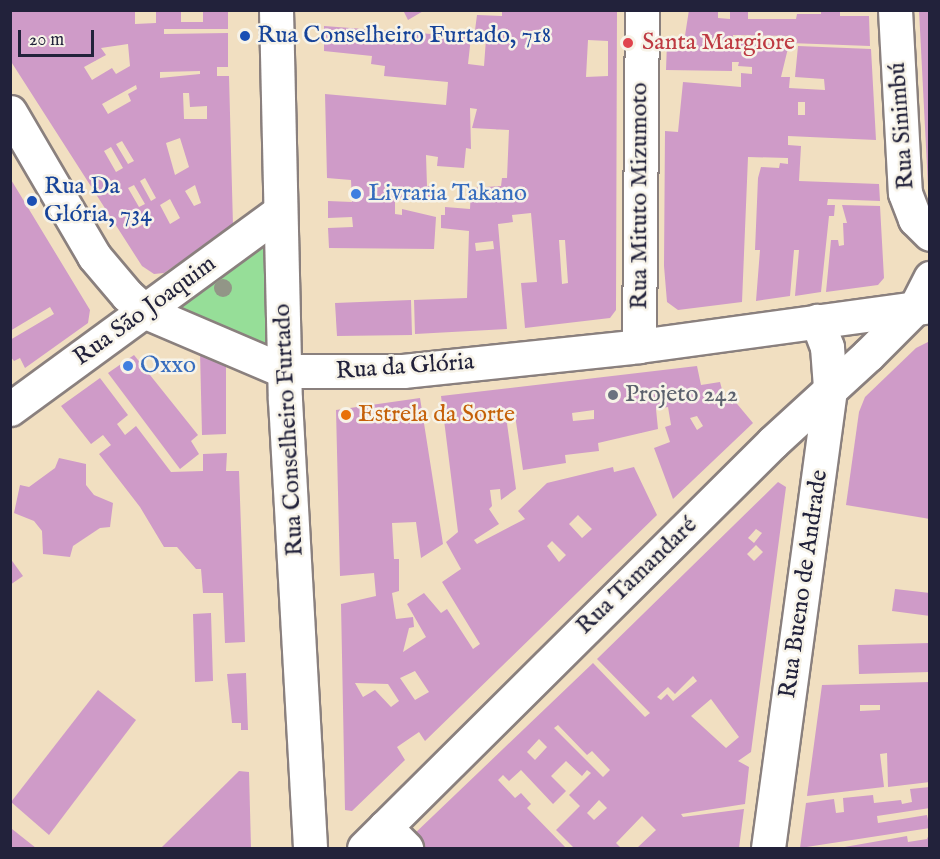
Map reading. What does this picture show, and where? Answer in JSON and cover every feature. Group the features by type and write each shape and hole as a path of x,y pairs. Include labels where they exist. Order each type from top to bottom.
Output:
{"street":[{"name":"Rua Conselheiro Furtado","path":"276,10 279,212 286,430 310,849"},
{"name":"Rua Mituto Mizumoto","path":"639,345 642,10"},
{"name":"Rua Sinimbú","path":"895,10 905,193 915,219 930,234"},
{"name":"Rua da Glória","path":"10,112 94,256 146,312 284,371 403,371 639,345 922,307"},
{"name":"Rua São Joaquim","path":"10,409 146,312 279,212"},
{"path":"922,307 930,278"},
{"name":"Rua Tamandaré","path":"385,841 830,387 922,307"},
{"name":"Rua Bueno de Andrade","path":"768,849 830,387 827,347 817,321"},
{"path":"286,430 303,401 355,372"}],"green space":[{"path":"270,224 275,360 160,307"}],"building":[{"path":"10,10 135,10 135,24 156,23 156,10 181,10 181,22 203,22 203,10 228,10 228,29 164,29 164,34 228,33 228,67 217,67 217,76 229,76 233,226 164,273 154,274 142,266 10,60","holes":["128,44 130,66 116,74 112,68 92,80 84,67 106,55 101,48","200,71 200,74 160,78 160,72","136,85 137,89 128,94 131,101 108,114 102,104","183,93 189,93 190,107 207,106 207,119 184,119","180,138 189,167 175,175 166,143","122,141 134,161 128,164 116,144","111,147 123,168 116,172 104,151","145,178 156,198 151,201 140,181","134,185 145,204 139,207 128,188","195,185 201,203 194,206 185,191","170,199 180,218 170,224 160,205","141,216 145,223 137,228 133,220"]},
{"path":"403,10 425,10 408,20"},
{"path":"502,10 617,10 616,310 610,318 525,328 521,283 537,282 531,213 512,215 513,222 498,224 507,329 415,334 414,300 467,298 469,231 441,228 441,215 445,215 445,207 470,209 471,188 501,186 502,178 507,178 509,130 472,128 477,109 470,108 471,149 466,148 464,168 437,166 438,157 426,155 427,186 436,186 435,200 400,199 400,194 395,194 395,214 402,215 402,209 436,217 434,249 329,248 328,228 353,227 352,217 328,218 328,201 352,202 351,180 327,178 325,94 446,105 448,82 384,76 385,66 371,64 372,56 324,51 324,26 471,37 468,64 484,66 486,39 474,38 477,15 502,16","holes":["588,40 608,41 608,76 586,77","559,240 565,240 568,283 562,284","493,241 494,249 476,251 475,243"]},
{"path":"689,10 718,10 718,18 730,19 730,10 748,10 748,19 796,19 797,14 821,14 821,10 840,10 840,16 869,16 870,46 790,43 791,36 733,35 733,43 789,44 781,77 790,77 789,88 825,90 824,79 795,77 798,46 871,49 876,140 788,136 788,145 801,146 799,181 879,184 880,201 828,199 827,205 835,205 834,216 829,216 821,292 795,296 799,250 794,250 790,296 756,301 760,250 755,250 758,178 761,167 779,168 780,163 788,164 788,158 748,157 742,302 678,310 667,302 664,266 665,131 678,132 683,82 741,87 741,73 752,74 752,67 738,66 739,62 732,62 732,71 666,70 667,42 684,42","holes":["798,102 805,102 805,115 798,115"]},
{"path":"919,10 930,10 930,186 928,186"},
{"path":"10,178 90,310 88,323 25,368 20,358 14,361 10,356 10,340 54,314 50,307 10,331"},
{"path":"842,205 880,206 884,278 878,285 826,292 831,240 838,240 839,246 844,245 843,223 847,223"},
{"path":"411,300 412,335 337,336 335,303"},
{"path":"930,341 930,519 846,505 859,412 865,397 916,348"},
{"path":"200,351 226,360 226,434 202,435"},
{"path":"134,355 198,435 191,441 199,454 180,469 108,373"},
{"path":"697,366 701,385 720,382 724,397 733,399 753,423 673,499 654,448 670,442 665,427 671,425 668,407 656,409 658,429 598,443 599,451 565,455 566,463 523,470 515,415 506,416 516,489 501,500 500,489 490,490 492,506 489,509 499,524 474,540 477,544 525,519 518,511 547,483 613,467 614,472 634,467 657,515 425,741 419,732 397,747 405,760 352,811 345,810 341,604 376,596 374,573 340,576 336,410 420,398 443,544 421,558 416,522 392,523 394,559 399,559 399,591 392,593 396,619 413,617 414,627 409,628 403,652 426,637 407,604 424,593 441,613 447,609 473,649 480,644 442,582 461,569 446,542 458,532 441,396","holes":["594,410 594,419 573,421 572,413","697,416 703,426 697,430 690,418","578,515 592,529 582,538 569,524","552,541 566,555 559,562 547,546","415,671 429,692 415,700 400,678","355,683 388,684 399,701 391,707 375,690 363,697"]},
{"path":"100,378 128,415 117,424 125,435 136,426 171,472 203,471 203,454 227,453 226,471 239,471 245,642 225,643 223,593 203,593 201,569 196,569 177,547 164,547 140,507 99,454 111,445 103,435 91,444 61,406"},
{"path":"59,458 86,464 86,485 94,495 113,503 110,527 100,528 73,546 70,557 43,554 42,531 34,521 14,513 20,485 29,487 55,468"},
{"path":"778,482 786,487 751,752 738,761 749,767 745,804 681,814 683,817 744,809 739,848 637,848 656,830 642,816 616,843 621,848 574,848 556,830 580,806 569,795 591,773 587,770 582,776 566,761 551,776 566,791 553,804 521,770 509,781 503,775 498,780 515,798 521,793 531,804 527,808 566,848 422,848 411,837 593,663 645,717 650,713 597,659","holes":["756,529 762,533 754,543 748,538","756,545 763,552 754,561 747,554","693,676 697,681 673,701 667,694 661,700 657,697 668,687 675,694","711,699 739,737 726,748 691,716","558,725 587,755 592,751 610,770 603,777 554,728","539,739 547,747 535,760 527,752","599,800 607,808 594,820 587,813"]},
{"path":"10,558 23,576 10,585"},
{"path":"895,589 930,593 930,616 892,611"},
{"path":"211,613 213,681 195,682 193,614"},
{"path":"930,643 930,672 859,674 858,645"},
{"path":"246,673 248,730 241,730 241,723 232,723 227,674"},
{"path":"930,682 930,782 888,787 887,753 880,754 884,787 807,796 822,685","holes":["860,705 880,705 880,710 860,711"]},
{"path":"98,690 136,720 49,835 11,802"},
{"path":"239,771 249,772 251,848 161,848"},
{"path":"930,787 930,808 877,816 878,823 927,815 930,828 800,848 806,803 834,799 836,813 844,812 843,798 873,795 874,803 901,800 902,804 912,802 910,789"},
{"path":"10,828 12,829 36,848 10,848"},
{"path":"930,832 930,848 839,848 907,836 908,842 927,839"}],"place":[{"name":"Rua Conselheiro Furtado, 718","path":"245,36"},
{"name":"Santa Margiore","path":"628,43"},
{"name":"Livraria Takano","path":"356,194"},
{"name":"Rua Da Glória, 734","path":"32,201"},
{"name":"Oxxo","path":"128,366"},
{"name":"Projeto 242","path":"613,395"},
{"name":"Estrela da Sorte","path":"346,415"}]}
